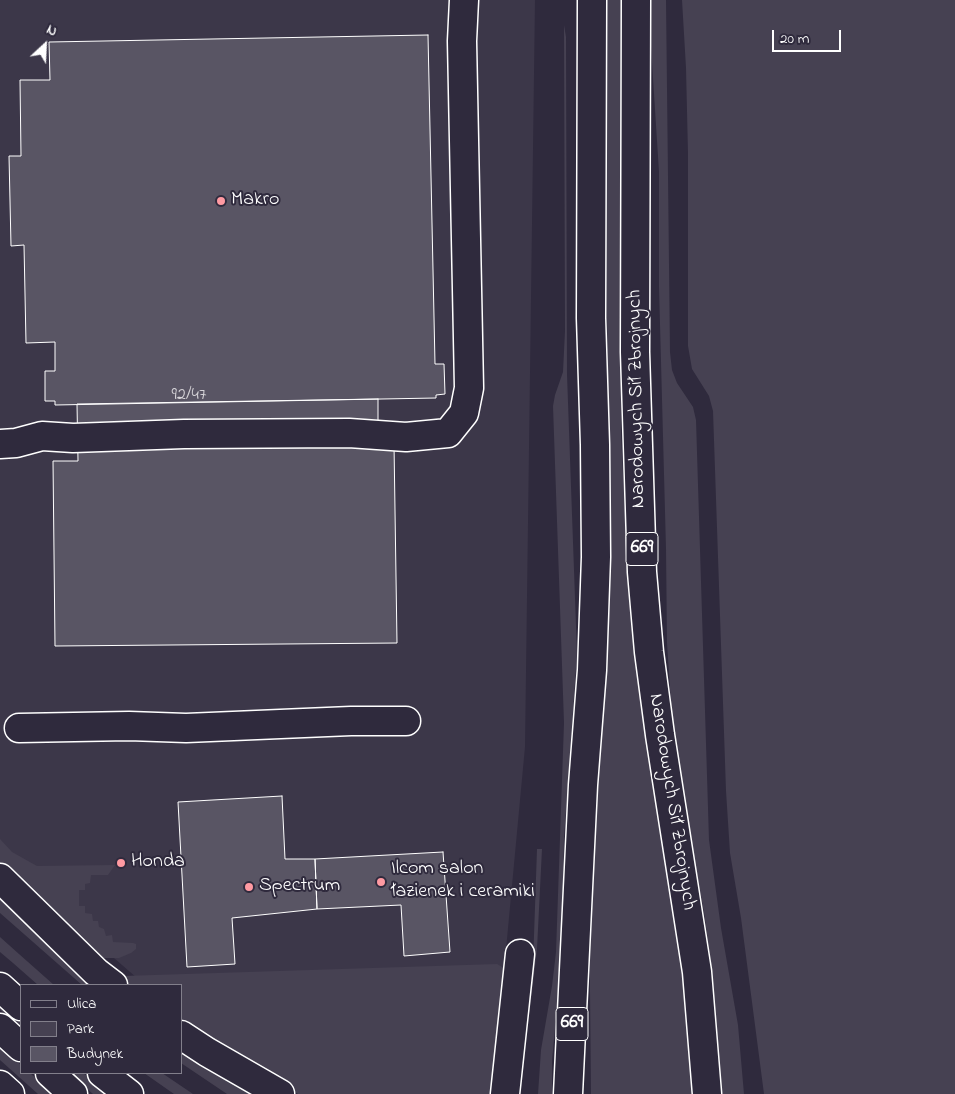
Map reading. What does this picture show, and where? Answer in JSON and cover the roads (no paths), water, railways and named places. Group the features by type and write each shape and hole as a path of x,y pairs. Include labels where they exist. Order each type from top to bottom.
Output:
{"main road":[{"path":"8,443 42,436 73,438 184,434 349,433 406,438 448,433 464,413 469,388 462,42 464,0"},
{"name":"669","path":"568,1094 582,785 592,670 596,557 595,445 590,318 592,0"},
{"name":"Narodowych Sił Zbrojnych","path":"636,0 635,352 642,572 649,652 660,735 697,972 707,1094"},
{"path":"19,728 129,726 186,728 352,721 406,721"},
{"path":"0,878 96,972 112,984"},
{"path":"505,1094 520,954"},
{"path":"0,987 20,1005"},
{"path":"0,1028 20,1046"},
{"path":"182,1036 280,1094"},
{"path":"51,1074 73,1094"},
{"path":"103,1074 129,1094"},
{"path":"0,1085 10,1094"}],"place":[{"name":"Makro","path":"221,201"},
{"name":"Honda","path":"121,863"},
{"name":"Ilcom salon łazienek i ceramiki","path":"381,882"},
{"name":"Spectrum","path":"249,887"}]}
